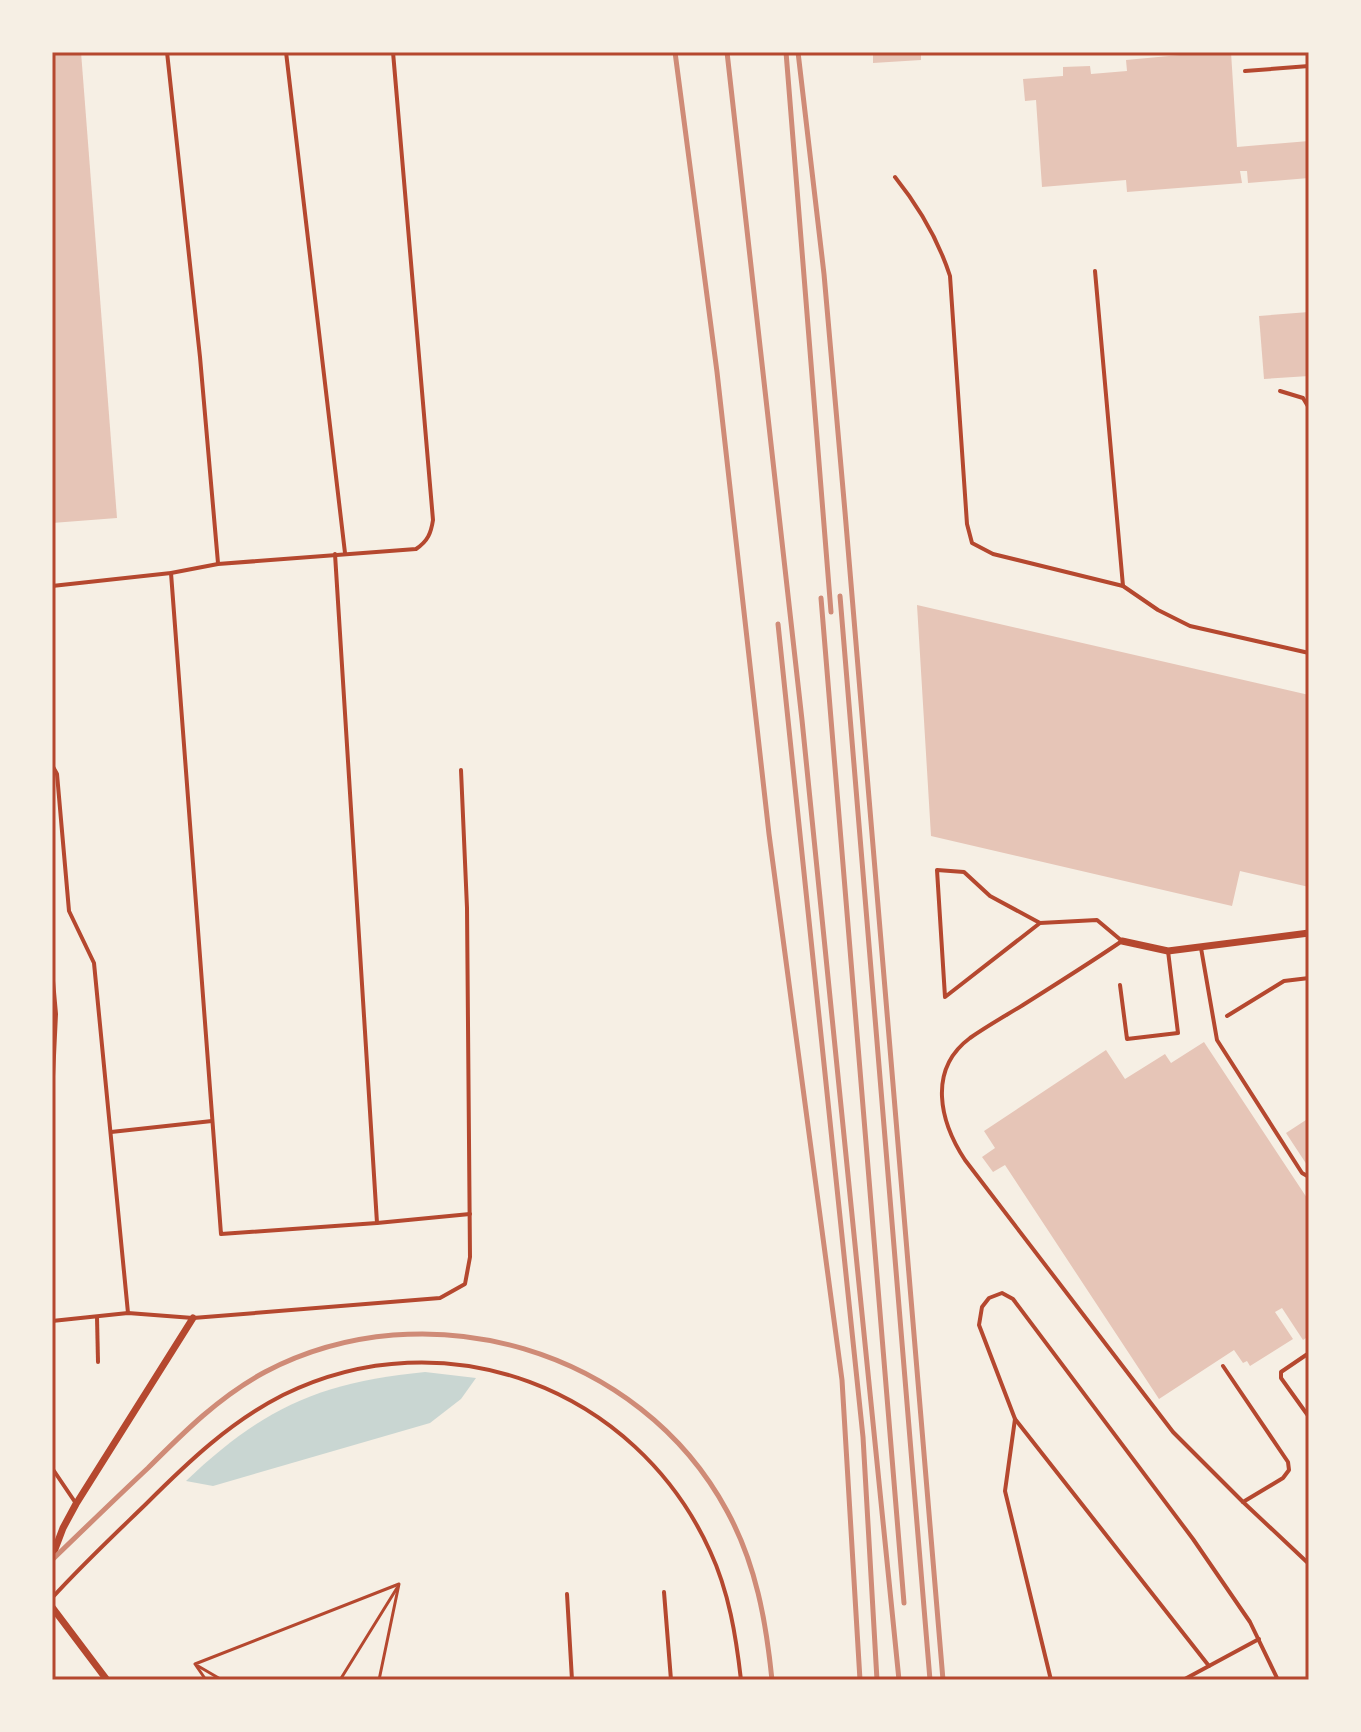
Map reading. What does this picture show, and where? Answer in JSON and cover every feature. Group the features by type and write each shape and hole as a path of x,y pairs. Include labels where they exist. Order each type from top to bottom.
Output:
{"street":[{"path":"1122,941 1168,951 1309,933"},
{"path":"52,1557 76,1504 193,1318"},
{"path":"52,1607 107,1680"}],"lane":[{"path":"167,52 200,357 218,564"},
{"path":"286,52 345,553"},
{"path":"52,586 171,573 218,564 416,549 425,543 433,520 393,52"},
{"path":"1245,71 1309,66"},
{"path":"895,177 912,198 941,248 950,276 967,524 972,543 993,554 1123,586 1158,610 1190,626 1309,653"},
{"path":"1095,271 1123,586"},
{"path":"1280,391 1303,398 1309,408"},
{"path":"335,554 377,1223"},
{"path":"171,573 221,1234 470,1214"},
{"path":"52,765 57,774 69,911 94,963 128,1313"},
{"path":"52,1321 128,1313 193,1318 440,1298 465,1284 470,1257 470,1214 467,908 461,770"},
{"path":"1040,923 945,997 937,870 964,872 990,896 1040,923 1097,920 1122,941 967,1040 946,1070 941,1088 942,1112 953,1141 1173,1432 1309,1564"},
{"path":"1201,946 1217,1040 1302,1173 1309,1177"},
{"path":"1120,985 1127,1039 1178,1033 1168,951"},
{"path":"52,970 56,1014 52,1097"},
{"path":"1227,1016 1284,981 1309,978"},
{"path":"111,1132 212,1121"},
{"path":"1209,1666 1015,1419 979,1325 982,1307 989,1298 1002,1293 1013,1299 1184,1526 1250,1622 1278,1680"},
{"path":"97,1317 98,1362"},
{"path":"1309,1353 1281,1372 1281,1378 1309,1417"},
{"path":"52,1598 197,1454 267,1404 313,1383 362,1368 422,1362 461,1364 518,1377 573,1400 618,1431 657,1469 690,1514 715,1562 732,1618 741,1680"},
{"path":"1223,1366 1288,1462 1289,1470 1283,1478 1243,1502"},
{"path":"1015,1419 1005,1491 1051,1680"},
{"path":"52,1468 76,1504"},
{"path":"664,1592 671,1680"},
{"path":"567,1594 572,1680"},
{"path":"1183,1680 1259,1639"}],"path":[{"path":"195,1664 399,1584"},
{"path":"340,1680 399,1584"},
{"path":"379,1680 399,1584"},
{"path":"195,1664 206,1680"},
{"path":"195,1664 222,1680"}],"shaded area":[{"path":"425,1372 476,1378 461,1399 430,1423 213,1486 186,1481 241,1435 295,1403 354,1383"}],"building":[{"path":"52,52 81,52 117,518 52,523"},
{"path":"873,52 921,52 921,60 873,63"},
{"path":"1231,52 1237,147 1309,141 1309,178 1248,183 1247,171 1240,171 1242,183 1127,192 1126,180 1042,187 1036,100 1025,101 1023,79 1063,76 1063,67 1090,66 1091,74 1127,71 1126,60"},
{"path":"1309,312 1309,376 1264,379 1259,316"},
{"path":"917,605 1309,695 1309,887 1240,871 1232,906 931,836"},
{"path":"1204,1042 1309,1201 1309,1336 1303,1340 1282,1308 1275,1312 1293,1339 1250,1366 1247,1361 1243,1363 1234,1350 1159,1399 1005,1165 993,1172 982,1157 995,1148 984,1131 1106,1050 1125,1079 1165,1054 1171,1063"},
{"path":"1309,1118 1309,1168 1286,1133"}],"railway":[{"path":"675,52 717,372 769,834 842,1380 860,1680"},
{"path":"727,52 802,720 899,1680"},
{"path":"786,52 831,612"},
{"path":"798,52 824,274 943,1680"},
{"path":"840,596 930,1680"},
{"path":"821,598 904,1603"},
{"path":"778,624 863,1437 877,1680"},
{"path":"52,1560 203,1416 265,1372 328,1347 393,1335 459,1336 524,1349 585,1373 641,1409 689,1455 727,1511 745,1551 763,1615 772,1680"}]}
